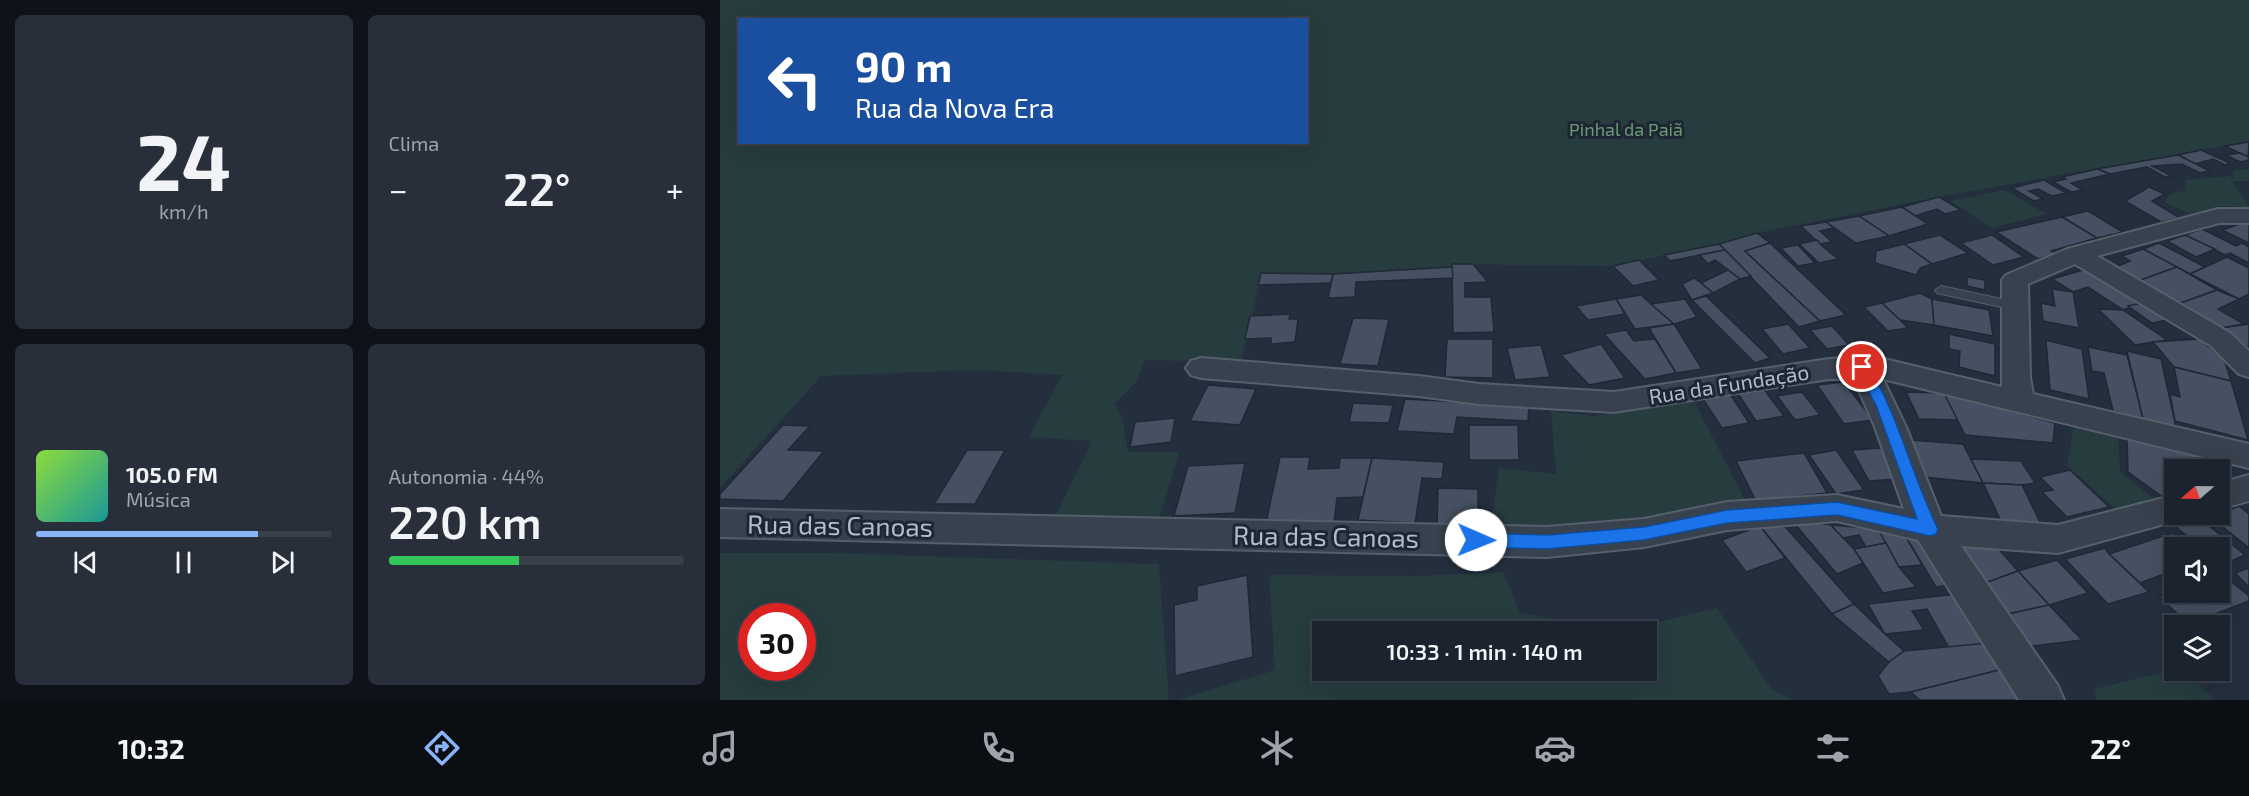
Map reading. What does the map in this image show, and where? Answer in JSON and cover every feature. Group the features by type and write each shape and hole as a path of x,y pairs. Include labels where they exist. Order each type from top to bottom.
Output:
{"street":[{"path":"2019,400 2015,377 2015,280 2076,254 2218,216 2249,216"},
{"path":"2076,254 2220,339 2249,367"},
{"path":"1862,367 1883,405 1917,503 1930,529 2043,700"},
{"name":"Rua da Fundação","path":"1201,368 1419,386 1479,394 1614,402 1829,369 1862,367 1884,369 2019,400 2249,456"},
{"path":"2230,493 2249,488"},
{"name":"Rua das Canoas","path":"720,524 1547,542 1644,533 1727,516 1837,508 1930,529 2058,539 2164,511"}],"lane":[{"path":"1941,290 2015,306"}],"green space":[{"name":"Pinhal da Paiã","path":"720,0 2249,0 2249,141 1939,197 1757,233 1719,244 1613,266 1453,264 1452,267 1333,274 1262,274 1241,362 1145,360 1136,382 1115,404 1122,417 1128,452 1179,452 1159,520 1056,515 1092,441 1029,437 1062,375 977,370 821,376 720,488"},
{"path":"2249,169 2249,181 2232,181 2249,207 2217,206 2224,212 2192,215 2164,202 2170,194 2186,190 2185,180 2230,176 2232,180 2234,171"},
{"path":"2004,190 2047,214 1992,228 1950,201"},
{"path":"1694,401 1746,502 1648,522 1490,532 1499,468 1556,474 1551,411 1593,416"},
{"path":"2074,424 2118,434 2120,472 2160,503 2123,515 2067,466"},
{"path":"720,553 836,553 1159,564 1169,700 720,700"},
{"path":"1503,572 1520,613 1568,621 1312,621 1312,681 1657,681 1657,622 1717,608 1772,690 1795,700 1177,700 1275,670 1269,575 1417,576"},
{"path":"2164,672 2164,681 2195,681 2215,700 2097,700 2094,689"}],"building":[{"path":"2249,142 2248,157 2225,146"},
{"path":"2201,150 2230,163 2225,165 2213,159 2195,164 2178,155"},
{"path":"2240,153 2249,157 2249,160 2240,162 2226,155"},
{"path":"2178,155 2210,171 2200,173 2182,164 2152,166 2172,176 2165,177 2147,167 2110,174 2097,169"},
{"path":"2097,169 2110,174 2071,183 2083,190 2071,192 2053,182 2066,179 2062,177"},
{"path":"2044,180 2066,193 2052,196 2038,189 2029,191 2043,199 2034,201 2012,188"},
{"path":"2149,187 2165,194 2152,201 2180,218 2161,222 2125,201"},
{"path":"1939,197 1961,210 1945,214 1937,209 1915,216 1902,207"},
{"path":"1902,207 1928,224 1889,236 1859,216"},
{"path":"2088,211 2123,232 2097,238 2062,217"},
{"path":"1859,216 1889,236 1856,243 1826,222"},
{"path":"2062,217 2097,238 2051,251 2056,254 2038,259 1996,232"},
{"path":"1826,222 1834,228 1820,231 1832,242 1820,244 1801,226"},
{"path":"2240,224 2249,224 2249,243 2222,230"},
{"path":"2202,229 2236,246 2242,243 2249,247 2249,263 2230,253 2225,255 2185,235"},
{"path":"1757,233 1770,243 1745,251 1820,321 1799,327 1719,244"},
{"path":"1940,235 1968,253 1932,264 1904,244"},
{"path":"1992,235 2024,257 1993,265 1961,243"},
{"path":"2185,235 2215,249 2196,257 2167,241"},
{"path":"1817,240 1838,259 1819,263 1799,244"},
{"path":"1770,243 1846,315 1820,321 1745,251"},
{"path":"2159,243 2205,267 2190,274 2143,249"},
{"path":"1719,244 1725,250 1670,261 1664,255"},
{"path":"1904,244 1932,264 1920,268 1916,275 1875,263 1876,251"},
{"path":"1798,245 1815,263 1798,266 1781,248"},
{"path":"2143,249 2177,267 2138,281 2116,267 2130,261 2122,256"},
{"path":"1725,250 1751,276 1740,279 1715,260 1708,264 1700,255"},
{"path":"2227,257 2249,268 2249,294 2239,299 2190,274"},
{"path":"1639,260 1659,280 1633,286 1613,266"},
{"path":"1452,264 1473,264 1488,282 1465,283 1465,297 1491,297 1494,332 1453,333"},
{"path":"1452,267 1453,278 1356,282 1355,297 1328,298 1333,274"},
{"path":"2177,267 2217,290 2178,304 2138,281"},
{"path":"2086,269 2142,303 2123,310 2088,287 2073,292 2052,279"},
{"path":"1728,270 1740,279 1713,293 1701,283"},
{"path":"1261,273 1333,274 1331,283 1258,285"},
{"path":"1967,277 1985,280 1985,290 1967,286"},
{"path":"1694,278 1713,293 1692,300 1682,284"},
{"path":"2052,289 2073,292 2079,328 2043,321 2041,303 2055,306"},
{"path":"2217,290 2239,299 2218,309 2244,324 2221,328 2178,304"},
{"path":"1920,293 1932,299 1934,325 1900,320 1882,303"},
{"path":"1641,295 1674,324 1635,329 1616,299"},
{"path":"1706,296 1770,358 1755,363 1692,300"},
{"path":"1616,299 1625,314 1588,320 1576,306"},
{"path":"1685,299 1697,317 1674,324 1651,304"},
{"path":"1932,299 1989,310 1993,336 1934,325"},
{"path":"1882,303 1908,328 1888,331 1864,307"},
{"path":"2142,303 2167,320 2152,323 2128,306"},
{"path":"2098,309 2123,310 2167,340 2135,345"},
{"path":"1290,314 1289,319 1298,319 1295,342 1271,344 1271,338 1245,339 1250,316"},
{"path":"1353,318 1389,319 1378,366 1340,364"},
{"path":"1674,324 1702,369 1676,373 1649,328"},
{"path":"1788,324 1810,348 1783,354 1762,329"},
{"path":"2249,324 2249,348 2221,328"},
{"path":"1832,326 1849,345 1827,349 1810,330"},
{"path":"1626,330 1634,341 1655,339 1676,373 1645,379 1604,334"},
{"path":"1949,334 1995,344 1995,376 1959,367 1960,351 1949,349"},
{"path":"1447,339 1493,339 1493,378 1445,377"},
{"path":"2199,339 2224,359 2231,381 2174,367 2153,342"},
{"path":"2046,340 2082,349 2089,399 2050,390"},
{"path":"1601,344 1625,378 1589,385 1561,355"},
{"path":"1541,345 1550,377 1515,380 1507,348"},
{"path":"2088,347 2127,355 2143,419 2113,411 2104,373 2092,371"},
{"path":"2127,351 2161,359 2176,427 2143,419"},
{"path":"2174,367 2231,381 2248,440 2175,421 2170,394 2180,397"},
{"path":"1844,382 1873,420 1844,424 1817,385"},
{"path":"1208,385 1256,389 1240,425 1190,421"},
{"path":"1763,388 1784,416 1756,421 1737,392"},
{"path":"1802,392 1820,415 1795,420 1777,396"},
{"path":"1906,392 1944,393 1958,420 1919,419"},
{"path":"1944,393 2055,423 2053,443 1965,435"},
{"path":"1730,394 1749,423 1722,428 1703,399"},
{"path":"1405,399 1529,406 1528,421 1457,417 1454,434 1397,431"},
{"path":"1353,403 1393,405 1389,423 1349,422"},
{"path":"1175,418 1171,442 1130,447 1135,422"},
{"path":"783,425 810,426 788,450 824,451 783,501 720,499 720,494"},
{"path":"1469,425 1518,425 1519,460 1469,460"},
{"path":"2127,438 2220,459 2164,459 2164,498 2128,472"},
{"path":"1910,440 1963,444 1983,483 1924,477"},
{"path":"1881,448 1899,479 1869,481 1852,450"},
{"path":"967,450 1005,450 975,504 934,504"},
{"path":"1836,450 1864,490 1836,494 1809,455"},
{"path":"1804,453 1827,493 1756,501 1736,461"},
{"path":"1280,457 1310,457 1308,469 1339,468 1340,458 1372,458 1363,497 1337,498 1334,522 1266,523"},
{"path":"1372,458 1444,462 1442,479 1422,478 1415,523 1358,520"},
{"path":"1971,459 2021,461 2035,483 2022,485 1983,483"},
{"path":"1245,463 1235,513 1174,516 1188,466"},
{"path":"2070,470 2109,507 2067,517 2042,492 2053,490 2040,477"},
{"path":"1983,483 2022,485 2041,524 2001,521"},
{"path":"1438,488 1478,489 1478,524 1437,524"},
{"path":"2239,506 2249,514 2249,548 2220,525 2230,525 2230,510"},
{"path":"1790,518 1831,525 1854,549 1863,563 1837,574"},
{"path":"1780,521 1854,604 1832,614 1760,526"},
{"path":"1831,525 1878,529 1886,543 1866,547 1859,535 1843,538"},
{"path":"2208,525 2223,537 2188,537 2175,526"},
{"path":"1760,526 1785,558 1746,572 1722,540"},
{"path":"1878,529 1903,532 1922,565 1899,567"},
{"path":"1903,532 1923,540 1951,585 1936,587"},
{"path":"2172,533 2176,537 2164,537 2164,574 2140,583 2109,554"},
{"path":"1886,543 1899,567 1916,587 1883,593 1854,549"},
{"path":"1949,543 1995,545 2018,571 1977,586"},
{"path":"2230,543 2245,555 2230,562"},
{"path":"2105,548 2149,592 2108,604 2065,559"},
{"path":"2057,560 2088,593 2049,605 2018,571"},
{"path":"2249,568 2249,587 2235,573"},
{"path":"2018,571 2049,605 1999,616 1977,586"},
{"path":"1247,575 1253,657 1175,676 1174,605 1197,600 1197,586"},
{"path":"2230,581 2249,596 2249,601 2212,615 2179,615 2166,603 2230,603"},
{"path":"1957,594 1988,643 1949,648 1927,609 1912,611 1924,630 1885,634 1868,604"},
{"path":"1854,604 1904,651 1889,662 1832,614"},
{"path":"2049,605 2082,640 2023,647 1999,616"},
{"path":"1988,643 2007,668 1911,692 1889,694 1878,676 1889,662 1904,651"},
{"path":"2007,668 2032,700 1920,700 1911,692"}],"route":[{"path":"1476,540 1547,542 1644,533 1727,516 1837,508 1930,529 1917,503 1883,405 1862,367"}]}
